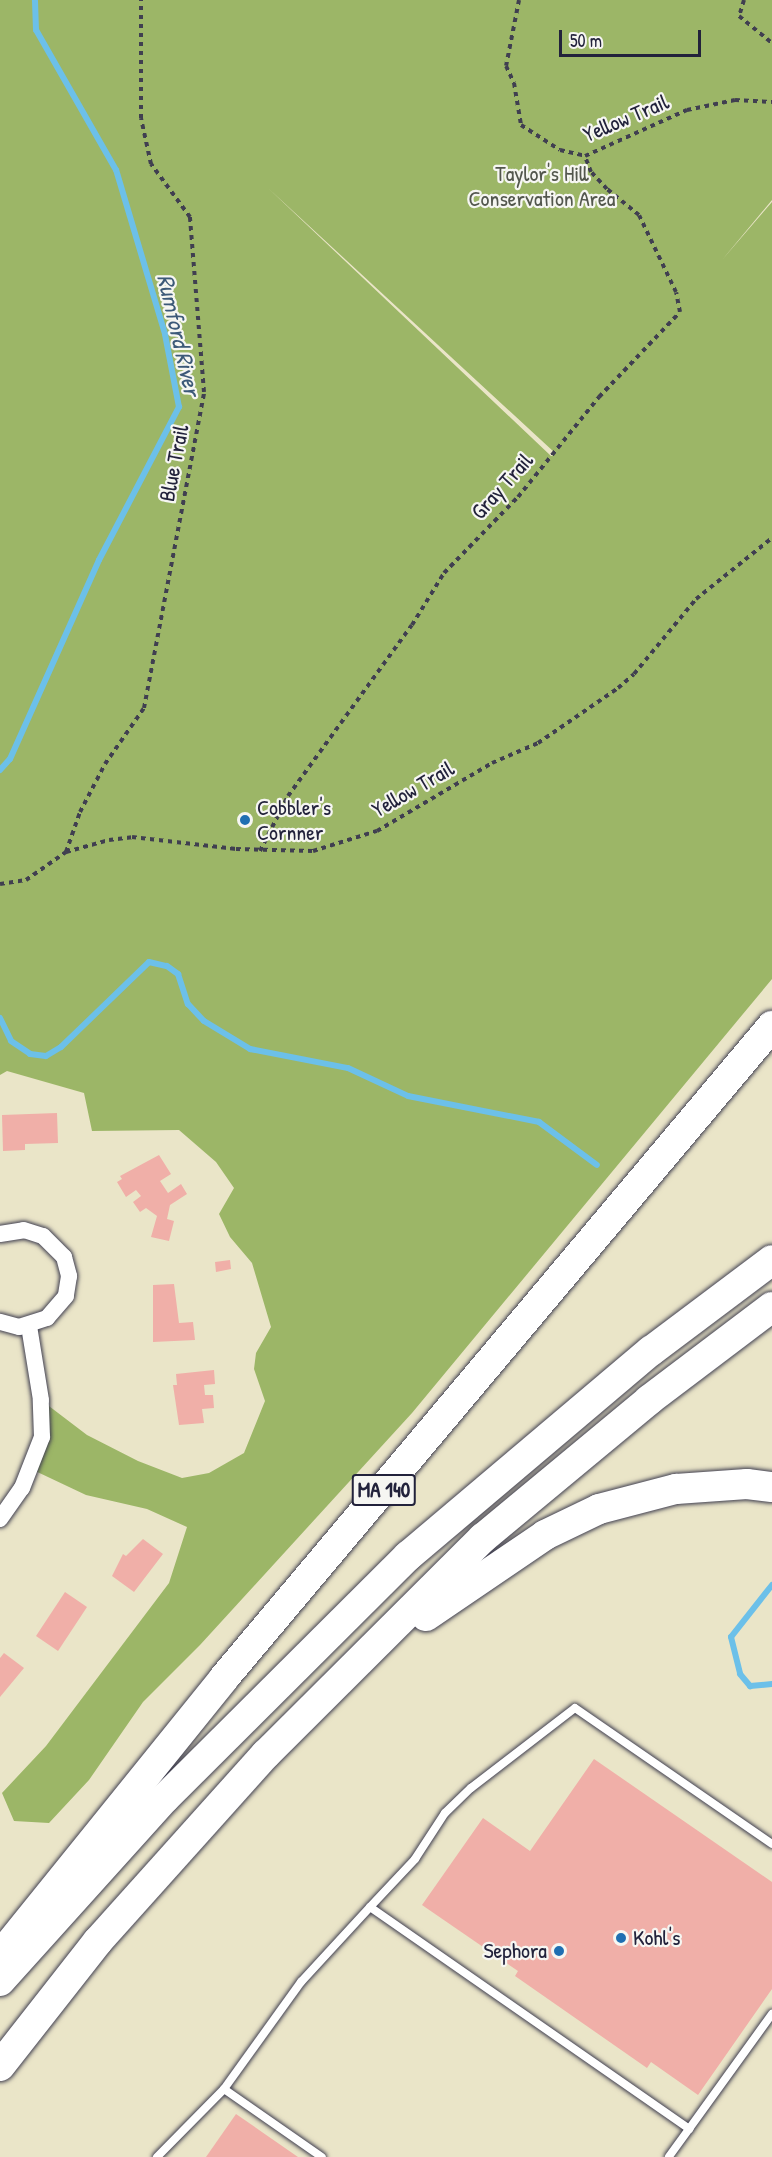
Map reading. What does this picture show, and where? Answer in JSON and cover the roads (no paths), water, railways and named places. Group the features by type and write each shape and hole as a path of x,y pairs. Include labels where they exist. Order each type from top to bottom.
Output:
{"highway":[{"name":"MA 140","path":"0,1956 224,1678 772,1026"},
{"path":"0,1981 165,1798 408,1556 651,1351 772,1260"},
{"path":"0,2066 98,1941 266,1754 483,1538 649,1400 772,1307"},
{"path":"321,1700 444,1602 544,1535 599,1509 676,1489 747,1484 772,1487"}],"street":[{"path":"0,1234 24,1230 44,1236 58,1248 67,1266 68,1286 61,1305 47,1318 29,1326 0,1322"},
{"path":"0,1519 22,1488 42,1437 41,1400 29,1326"}],"lane":[{"path":"157,2157 224,2089 301,1982 415,1859 445,1813 471,1788 575,1708 772,1844"},
{"path":"370,1907 689,2129"},
{"path":"669,2157 772,2014"},
{"path":"224,2089 322,2157"}],"waterway":[{"name":"Rumford River","path":"0,770 10,759 99,560 179,407 165,334 116,170 36,30 35,0"},
{"path":"0,1018 11,1041 30,1054 46,1056 61,1047 149,962 167,966 178,974 188,1004 204,1021 250,1049 348,1068 408,1096 539,1122 597,1165"},
{"path":"772,1585 731,1637 740,1674 750,1686 772,1684"}],"place":[{"name":"Cobbler's Cornner","path":"245,820"},
{"name":"Kohl's","path":"621,1938"},
{"name":"Sephora","path":"559,1951"}],"park label":[{"name":"Taylor's Hill Conservation Area","path":"542,186"}]}
